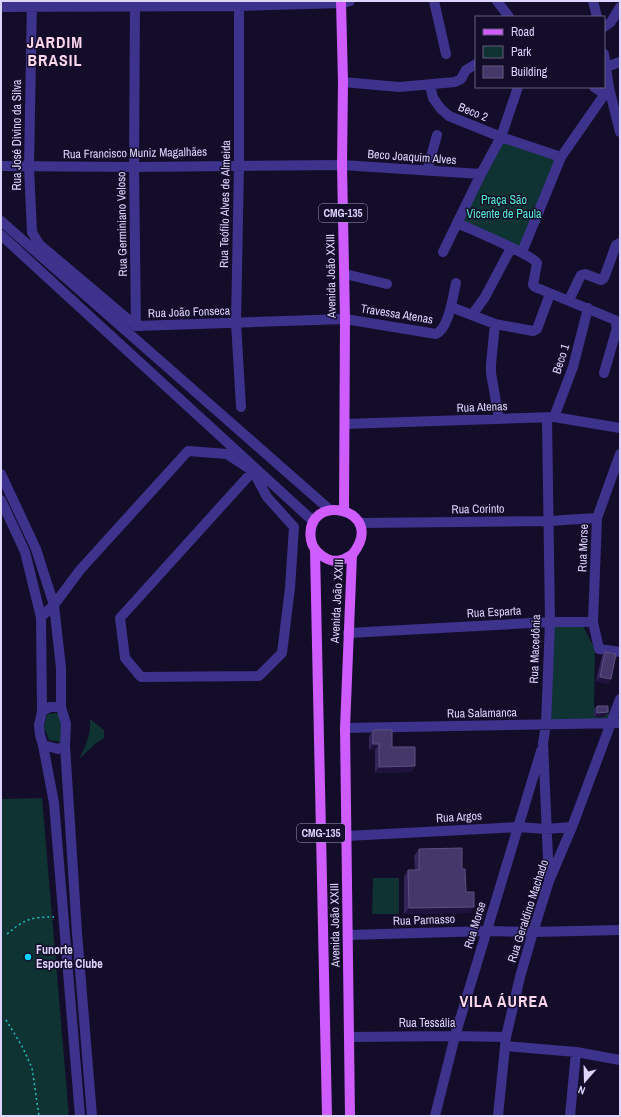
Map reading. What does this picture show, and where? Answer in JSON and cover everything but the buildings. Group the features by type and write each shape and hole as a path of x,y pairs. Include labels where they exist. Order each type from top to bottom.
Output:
{"main road":[{"name":"Avenida João XXIII","path":"344,2 342,82 342,165 345,274 344,510"},
{"path":"314,522 319,515 330,510 344,510 353,515 359,523"},
{"name":"CMG-135","path":"314,522 310,531 311,541 316,550"},
{"name":"Avenida João XXIII","path":"350,1116 345,728 352,555 359,546 362,535 359,523"},
{"name":"Avenida João XXIII","path":"316,550 327,1116"},
{"path":"316,550 326,558 340,560 352,555"}],"street":[{"path":"434,1 446,54"},
{"path":"497,1 508,16"},
{"path":"593,1 597,16"},
{"path":"1,7 32,4 344,2"},
{"name":"Rua Teófilo Alves de Almeida","path":"239,3 239,165 236,323 241,407"},
{"name":"Rua José Divino da Silva","path":"32,4 29,167 32,232 39,244"},
{"name":"Rua Germiniano Veloso","path":"135,4 134,167 136,326"},
{"path":"605,26 611,22 620,7"},
{"path":"605,60 607,91 620,132"},
{"path":"606,67 620,62"},
{"path":"342,82 399,87 455,82 461,79 466,70 475,65"},
{"name":"Beco 2","path":"430,85 433,98 441,109 449,116 501,136"},
{"path":"442,252 480,174 501,136 518,88"},
{"path":"597,88 607,91"},
{"path":"522,252 561,157 607,91"},
{"path":"427,171 437,135"},
{"path":"501,136 561,157"},
{"name":"Rua Francisco Muniz Magalhães","path":"1,166 134,167 342,165"},
{"name":"Beco Joaquim Alves","path":"342,165 480,174"},
{"path":"1,221 330,510"},
{"path":"457,223 522,252 536,262 534,285 550,294 588,308 618,326 604,373"},
{"path":"1,235 314,522"},
{"path":"569,300 581,275 585,274 601,280 604,278 616,245 620,243"},
{"name":"Rua João Fonseca","path":"39,244 136,326 345,319"},
{"path":"472,315 485,297 511,248"},
{"path":"345,274 387,284"},
{"name":"Travessa Atenas","path":"345,319 436,334 440,332 451,307 456,283"},
{"name":"Travessa Atenas","path":"451,307 495,324 535,330 537,329 550,294"},
{"name":"Beco 1","path":"550,418 573,367 588,308"},
{"path":"495,324 491,373 499,419"},
{"name":"Rua Atenas","path":"345,424 550,418 620,428"},
{"name":"Rua Macedônia","path":"549,881 543,743 546,725 550,622 550,418"},
{"path":"41,617 54,605 80,570 188,451 227,454 253,471 267,497 294,527 290,588 282,653 259,676 141,677 125,658 120,618 253,471"},
{"name":"Rua Morse","path":"593,622 597,518 620,454"},
{"path":"2,476 36,549 54,605 61,668 61,707 66,724 65,746 77,933 92,1116"},
{"path":"1,500 25,552 41,617 42,711 39,730 54,803 80,1116"},
{"name":"Rua Corinto","path":"359,523 549,521 597,518"},
{"name":"Rua Esparta","path":"348,633 550,622 593,622"},
{"path":"593,622 599,648 620,652"},
{"name":"Rua Geraldino Machado","path":"498,1116 505,1042 520,977 533,932 549,881 615,723 620,699"},
{"path":"42,711 50,707 61,707"},
{"name":"Rua Salamanca","path":"345,728 615,723"},
{"name":"Rua Morse","path":"435,1116 455,1036 543,743"},
{"path":"43,745 58,749 65,746"},
{"name":"Rua Argos","path":"347,836 518,827 546,829 572,827"},
{"name":"Rua Parnasso","path":"348,935 487,931 533,932 620,930"},
{"path":"66,934 77,933"},
{"name":"Rua Tessália","path":"349,1037 455,1036 576,1052 620,1060"},
{"path":"570,1116 576,1052"}],"path":[{"path":"7,934 20,923 33,917 55,917"},
{"path":"6,1020 22,1046 32,1068 39,1116"}],"green space":[{"name":"Praça São Vicente de Paula","path":"501,137 561,157 522,252 457,223"},
{"path":"552,625 583,626 595,649 594,707 609,708 608,721 550,723"},
{"path":"59,713 64,726 63,742 49,740 44,727 47,714"},
{"path":"90,719 104,730 104,738 79,759 89,735"},
{"name":"Funorte Esporte Clube","path":"42,798 69,1116 1,1116 1,799"},
{"path":"373,878 399,878 399,914 372,914"}],"place":[{"name":"Funorte Esporte Clube","path":"28,957"}],"district":[{"name":"JARDIM BRASIL","path":"55,51"},
{"name":"VILA ÁUREA","path":"504,1001"}]}
